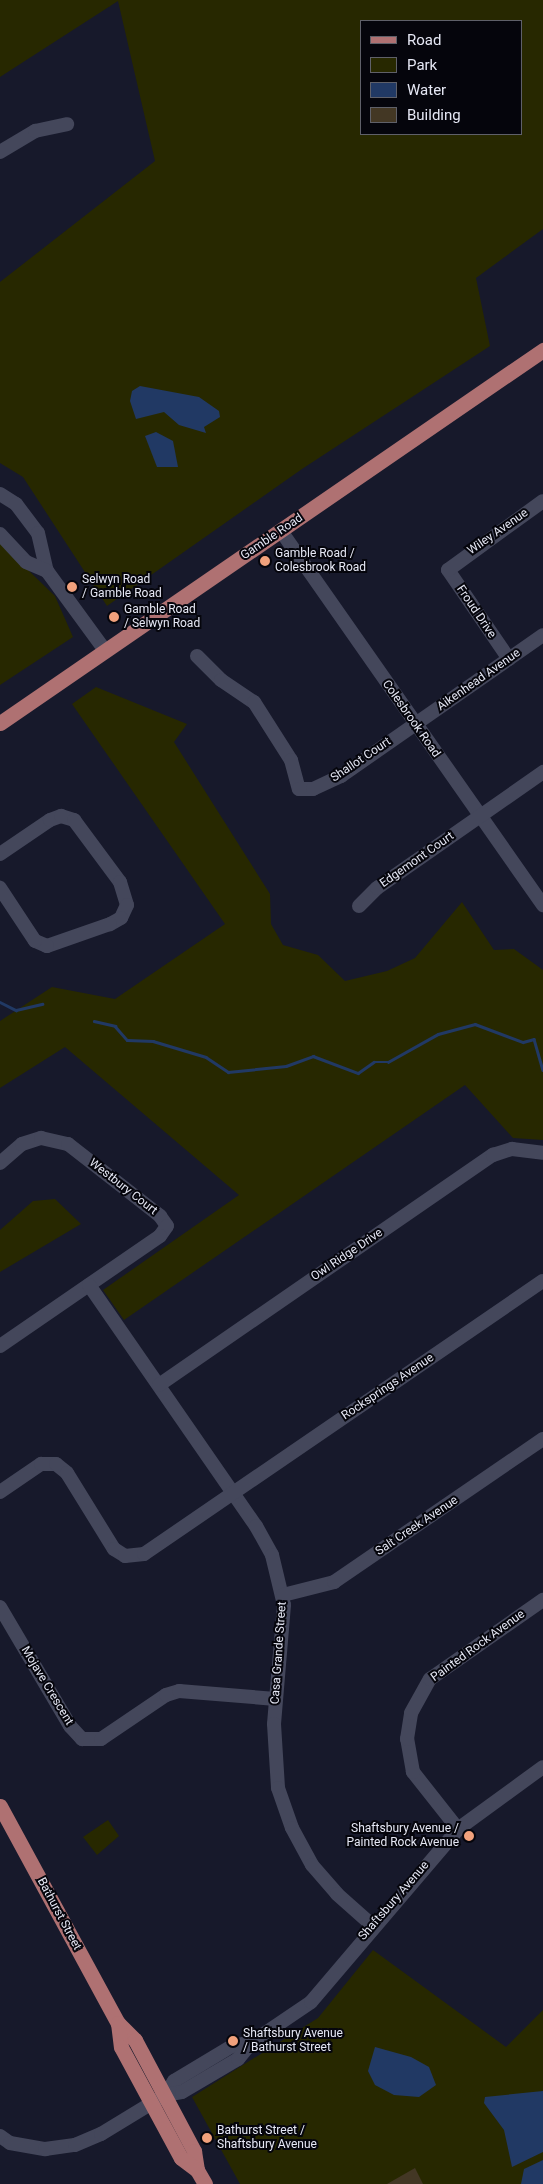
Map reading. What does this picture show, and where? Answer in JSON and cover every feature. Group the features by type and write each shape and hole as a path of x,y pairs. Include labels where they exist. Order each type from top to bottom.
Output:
{"main road":[{"name":"Gamble Road","path":"0,723 104,649 281,531 543,350"},
{"name":"Bathurst Street","path":"0,1806 118,2023 135,2040 158,2099 194,2151 197,2170 205,2184"}],"street":[{"path":"0,152 35,131 67,124"},
{"path":"0,494 16,504 38,533 47,571 104,649"},
{"name":"Wiley Avenue","path":"452,564 543,501"},
{"name":"Colesbrook Road","path":"281,531 478,817 543,905"},
{"path":"0,534 26,562 47,571"},
{"name":"Froud Drive","path":"452,564 451,575 509,659"},
{"name":"Aikenhead Avenue","path":"414,724 543,635"},
{"name":"Shallot Court","path":"197,656 262,712 291,760 299,789 312,789 342,776 414,724"},
{"name":"Edgemont Court","path":"359,906 377,888 543,772"},
{"path":"0,854 50,820 67,818 74,820 102,856 125,893 127,905 121,918 110,924 47,946 35,941 0,888"},
{"name":"Westbury Court","path":"0,1163 22,1144 41,1138 68,1144 164,1221 167,1226 160,1236 0,1346"},
{"name":"Owl Ridge Drive","path":"159,1385 493,1155 512,1149 543,1153"},
{"name":"Rocksprings Avenue","path":"233,1493 543,1281"},
{"name":"Casa Grande Street","path":"89,1285 233,1493 267,1546 283,1595 276,1700 275,1770 292,1828 320,1875 372,1925"},
{"name":"Salt Creek Avenue","path":"283,1595 334,1582 543,1439"},
{"path":"0,1492 41,1464 56,1464 67,1473 114,1548 132,1557 144,1554 233,1493"},
{"name":"Painted Rock Avenue","path":"458,1829 413,1772 406,1739 411,1713 430,1679 543,1600"},
{"name":"Mojave Crescent","path":"0,1607 70,1726 82,1739 101,1739 166,1695 179,1691 276,1700"},
{"name":"Shaftsbury Avenue","path":"0,2136 10,2142 45,2149 75,2145 158,2099 174,2081 198,2066 232,2046 252,2042 311,2002 372,1925 458,1829 543,1767"}],"green space":[{"path":"0,0 543,0 543,229 476,278 490,346 302,469 107,606 23,477 0,463 0,282 155,161 118,1 0,77"},
{"path":"0,543 55,596 73,637 0,685"},
{"path":"96,687 187,724 174,742 270,894 271,924 283,945 318,955 345,981 387,971 415,958 462,902 494,950 514,949 543,970 543,1140 513,1138 465,1085 124,1320 103,1290 239,1195 65,1047 0,1088 0,1021 52,987 115,999 225,924 72,704"},
{"path":"55,1199 81,1224 0,1272 0,1230 33,1201"},
{"path":"108,1820 119,1836 97,1855 83,1837"},
{"path":"373,1950 506,2047 543,2010 543,2184 240,2184 192,2097 318,2018"}],"water":[{"path":"140,386 199,397 219,411 220,417 204,427 206,433 179,425 164,412 136,419 130,401 132,391"},
{"path":"156,432 173,441 178,467 157,467 145,436"},
{"path":"375,2047 411,2057 429,2067 436,2085 419,2097 394,2095 375,2085 368,2071"},
{"path":"543,2091 543,2152 512,2167 504,2130 484,2103 485,2097"},
{"path":"543,2160 543,2184 521,2184 524,2169"}],"building":[{"path":"415,2168 423,2184 387,2184"}],"waterway":[{"path":"0,1002 16,1010 42,1004"},
{"path":"94,1021 115,1026 127,1040 153,1041 206,1057 228,1072 286,1066 313,1056 358,1073 374,1062 388,1062 438,1034 475,1024 523,1042 534,1039 543,1070"}],"place":[{"name":"Gamble Road / Colesbrook Road","path":"265,561"},
{"name":"Selwyn Road / Gamble Road","path":"72,587"},
{"name":"Gamble Road / Selwyn Road","path":"114,617"},
{"name":"Shaftsbury Avenue / Painted Rock Avenue","path":"469,1836"},
{"name":"Shaftsbury Avenue / Bathurst Street","path":"233,2041"},
{"name":"Bathurst Street / Shaftsbury Avenue","path":"207,2138"}]}
